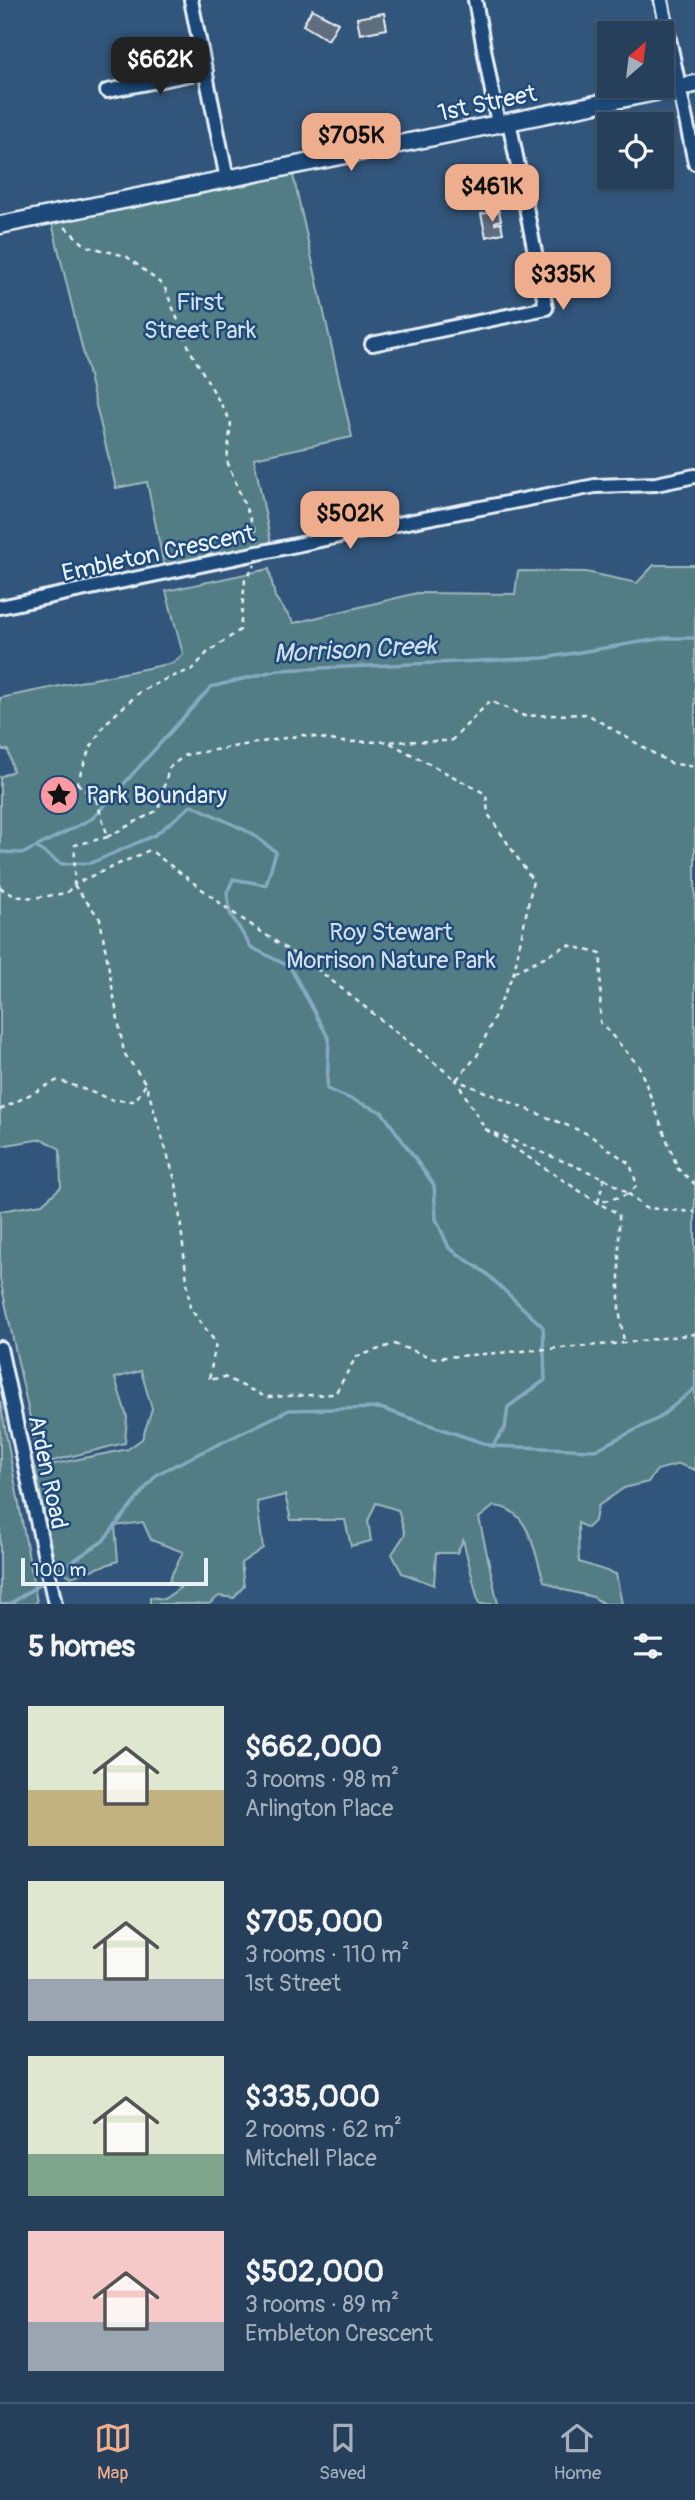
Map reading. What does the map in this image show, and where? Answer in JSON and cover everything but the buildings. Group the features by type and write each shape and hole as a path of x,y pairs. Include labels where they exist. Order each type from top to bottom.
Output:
{"street":[{"path":"191,0 227,179"},
{"path":"372,344 546,308 475,0"},
{"path":"661,0 687,85 695,163"},
{"path":"107,90 206,71"},
{"name":"1st Street","path":"0,225 687,85"},
{"name":"Embleton Crescent","path":"0,607 387,526 595,486 656,484 695,476"},
{"name":"Arden Road","path":"0,1348 55,1604"}],"path":[{"path":"52,215 86,246 126,256 164,286 190,350 231,422 227,461 264,553 245,580 240,630 206,653 193,669 140,692 120,710 106,724 89,750 77,783 59,795"},
{"path":"695,767 670,763 587,714 524,716 490,701 451,741 342,742 303,735 185,755 169,768 158,810 108,837 75,845 74,873 74,884 100,919 124,1053 146,1084 176,1184 190,1308 216,1343 209,1380 224,1377 266,1397 335,1394 356,1357 394,1344 433,1358 624,1343 695,1334"},
{"path":"388,742 486,794 488,814 533,881 514,972 477,1056 456,1080"},
{"path":"77,783 96,799 108,837"},
{"path":"0,887 7,893 26,899 67,893 74,884 150,850 232,912 321,972 456,1080 587,1134 630,1164 637,1185 629,1194 598,1203"},
{"path":"514,972 568,945 601,954 600,1022 639,1066 678,1169 695,1184"},
{"path":"0,1110 58,1080 113,1100 135,1101 146,1084"},
{"path":"456,1080 485,1129 619,1214 620,1309 624,1343"},
{"path":"485,1129 604,1178 645,1208 695,1212"},
{"path":"598,1203 604,1178"}],"green space":[{"name":"First Street Park","path":"291,166 352,437 254,458 271,543 164,566 147,482 116,488 50,215"},
{"name":"Roy Stewart Morrison Nature Park","path":"654,565 695,565 695,1470 679,1464 657,1470 648,1482 624,1488 598,1506 595,1520 587,1528 578,1523 579,1562 616,1574 622,1604 604,1604 593,1597 564,1590 544,1581 529,1533 516,1514 506,1509 494,1506 479,1518 498,1604 479,1604 463,1540 457,1553 436,1553 434,1585 402,1573 392,1554 405,1534 398,1510 376,1503 368,1521 371,1541 351,1546 345,1520 291,1520 285,1495 257,1502 263,1548 241,1563 244,1586 234,1598 219,1596 209,1604 150,1604 150,1597 164,1599 180,1588 169,1580 183,1552 151,1540 143,1522 115,1526 118,1561 71,1577 55,1565 35,1468 128,1449 142,1439 152,1409 141,1371 115,1378 127,1417 125,1443 40,1464 0,1279 0,1211 42,1204 61,1187 60,1149 42,1139 0,1146 0,777 13,771 8,750 0,747 0,698 173,663 183,654 166,591 269,569 275,597 294,623 417,593 515,594 518,571 586,572 637,583"},
{"path":"0,1401 37,1602 34,1604 0,1604"}],"waterway":[{"name":"Morrison Creek","path":"0,852 24,853 93,818 211,687 278,670 544,658 665,638 695,638"},
{"path":"36,847 61,864 91,863 155,835 192,805 251,833 276,852 266,885 233,879 227,893 230,913 251,947 290,967 329,1039 327,1089 382,1112 434,1185 436,1219 449,1248 486,1273 543,1327 545,1380 508,1407 505,1428 492,1446"},
{"path":"52,1575 103,1541 157,1474 289,1410 380,1408 492,1446 595,1450 659,1418 695,1388"},
{"path":"10,1604 46,1580"}],"place":[{"name":"Park Boundary","path":"59,795"}]}
